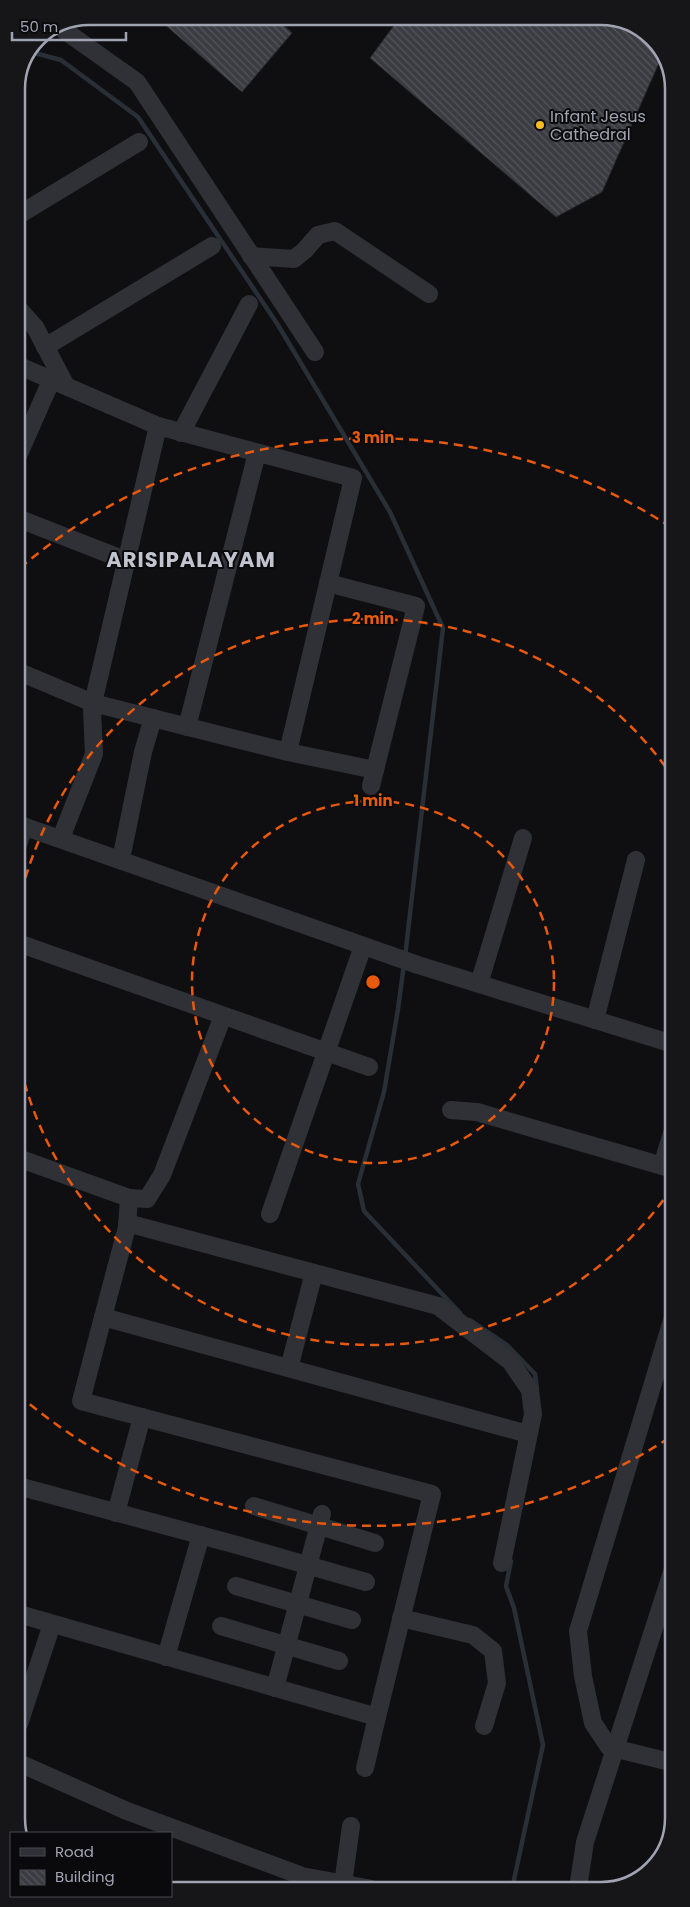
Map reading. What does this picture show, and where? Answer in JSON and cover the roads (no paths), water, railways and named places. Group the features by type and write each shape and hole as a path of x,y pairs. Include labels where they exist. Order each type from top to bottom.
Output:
{"street":[{"path":"64,30 137,82 315,352"},
{"path":"25,211 139,142"},
{"path":"251,256 294,259 305,250 318,234 335,231 429,294"},
{"path":"45,347 212,246"},
{"path":"181,432 249,304"},
{"path":"25,316 35,327 45,347 58,384 25,444"},
{"path":"25,369 158,426 353,478 288,752"},
{"path":"61,838 94,754 92,709 158,426"},
{"path":"187,727 258,453"},
{"path":"25,521 126,560"},
{"path":"25,674 93,704 288,752 373,778 416,606 328,583"},
{"path":"121,860 143,752 153,718"},
{"path":"25,826 404,960 665,1042"},
{"path":"479,984 523,838"},
{"path":"595,1020 636,860"},
{"path":"25,945 369,1067"},
{"path":"270,1214 363,946"},
{"path":"25,1161 129,1198 147,1199 162,1175 223,1016"},
{"path":"451,1110 477,1112 665,1166"},
{"path":"129,1198 127,1223 81,1401 432,1494 365,1768"},
{"path":"127,1223 438,1306 510,1361 530,1390 533,1414 502,1563"},
{"path":"289,1368 314,1273"},
{"path":"103,1318 528,1434"},
{"path":"665,1343 578,1631 583,1676 592,1723 609,1747 665,1761"},
{"path":"116,1513 142,1417"},
{"path":"25,1488 366,1582"},
{"path":"254,1506 320,1520 375,1544"},
{"path":"275,1688 320,1520"},
{"path":"166,1657 200,1535"},
{"path":"236,1586 352,1620"},
{"path":"579,1882 585,1842 665,1593"},
{"path":"25,1616 377,1718"},
{"path":"401,1618 473,1635 493,1651 497,1683 484,1726"},
{"path":"25,1706 52,1624"},
{"path":"221,1626 339,1661"},
{"path":"25,1766 127,1811 298,1882"},
{"path":"343,1882 351,1826"}],"waterway":[{"path":"36,53 61,60 138,117 278,325 390,512 443,628 405,957"},
{"path":"404,964 384,1092 358,1184 364,1211 460,1313"},
{"path":"470,1320 507,1345 535,1374 537,1389"},
{"path":"511,1561 506,1586 514,1608 543,1745 514,1882"}],"place":[{"name":"Infant Jesus Cathedral","path":"540,125"}],"district":[{"name":"ARISIPALAYAM","path":"191,559"}]}
